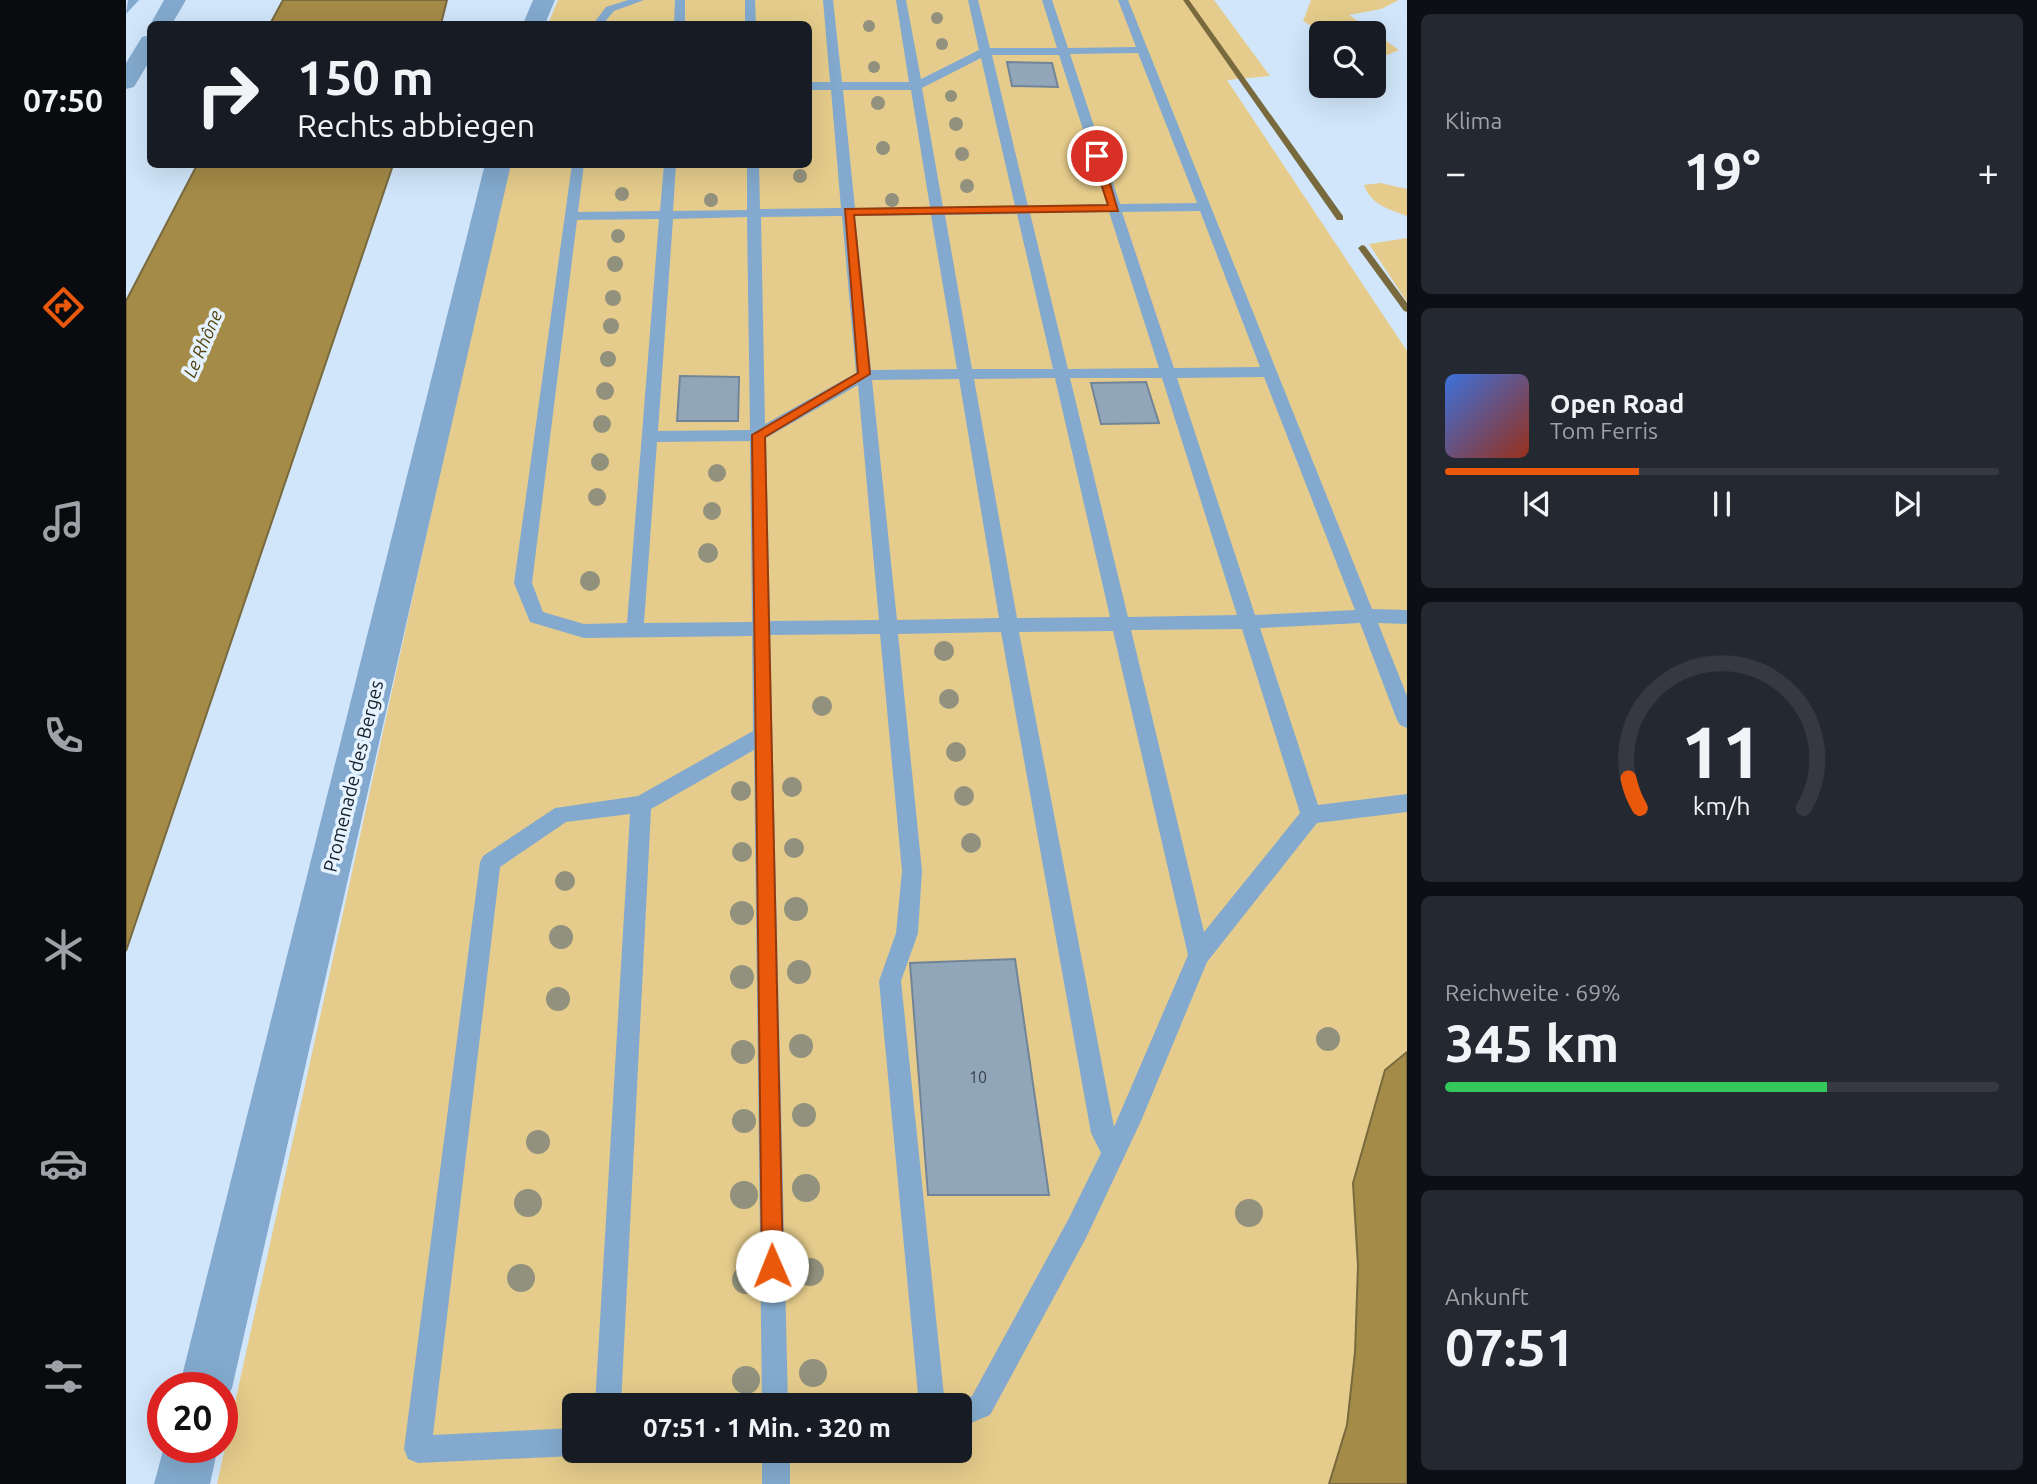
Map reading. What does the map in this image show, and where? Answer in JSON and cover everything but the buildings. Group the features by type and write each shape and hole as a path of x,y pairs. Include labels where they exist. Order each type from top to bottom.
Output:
{"street":[{"path":"163,21 175,0"},
{"path":"535,21 544,0"},
{"path":"126,82 147,47"},
{"name":"Promenade des Berges","path":"209,1372 497,168"},
{"path":"182,1484 187,1463"}],"lane":[{"path":"126,11 134,0"},
{"path":"600,21 610,9 639,0"},
{"path":"680,0 680,21"},
{"path":"750,0 751,21"},
{"path":"828,0 912,871 907,933 890,981 931,1393"},
{"path":"901,0 1009,625 1103,1133 1112,1152"},
{"path":"973,0 1199,955"},
{"path":"1047,0 1311,815"},
{"path":"1124,0 1407,720"},
{"path":"812,86 916,86 985,52 1143,50"},
{"path":"577,168 523,583 536,617 584,631 1248,622 1366,616 1407,617"},
{"path":"635,630 670,168"},
{"path":"753,168 775,1393"},
{"path":"571,215 1204,207"},
{"path":"650,437 758,435 864,374 1269,372"},
{"path":"562,1443 418,1449 490,862 562,814 641,804 763,735"},
{"path":"972,1410 981,1406 1077,1229 1133,1113 1199,955 1311,815 1407,803"},
{"path":"609,1393 641,804"},
{"path":"776,1463 776,1484"}],"shaded area":[{"path":"558,0 1214,0 1270,76 1227,80 1407,351 1407,1052 1385,1070 1353,1183 1358,1266 1355,1352 1347,1425 1329,1484 217,1484 222,1463 238,1463 238,1389 507,168 812,168 812,21 549,21"},
{"path":"1311,0 1399,0 1381,9 1349,15 1358,21 1309,21 1309,25 1303,21"},
{"path":"1386,41 1399,50 1386,55"},
{"path":"1380,183 1407,189 1407,216 1376,202 1364,185"},
{"path":"1407,238 1407,302 1369,244"}],"water":[{"path":"283,0 447,0 442,21 272,21"},
{"name":"Le Rhône","path":"195,168 392,168 126,951 126,301"},
{"path":"1407,1052 1407,1484 1329,1484 1347,1425 1355,1352 1358,1266 1353,1183 1385,1070"}],"waterway":[{"path":"1186,0 1340,218"},
{"path":"1362,248 1407,309"}],"route":[{"path":"772,1266 758,435 864,374 848,212 1114,208 1097,156"}]}
